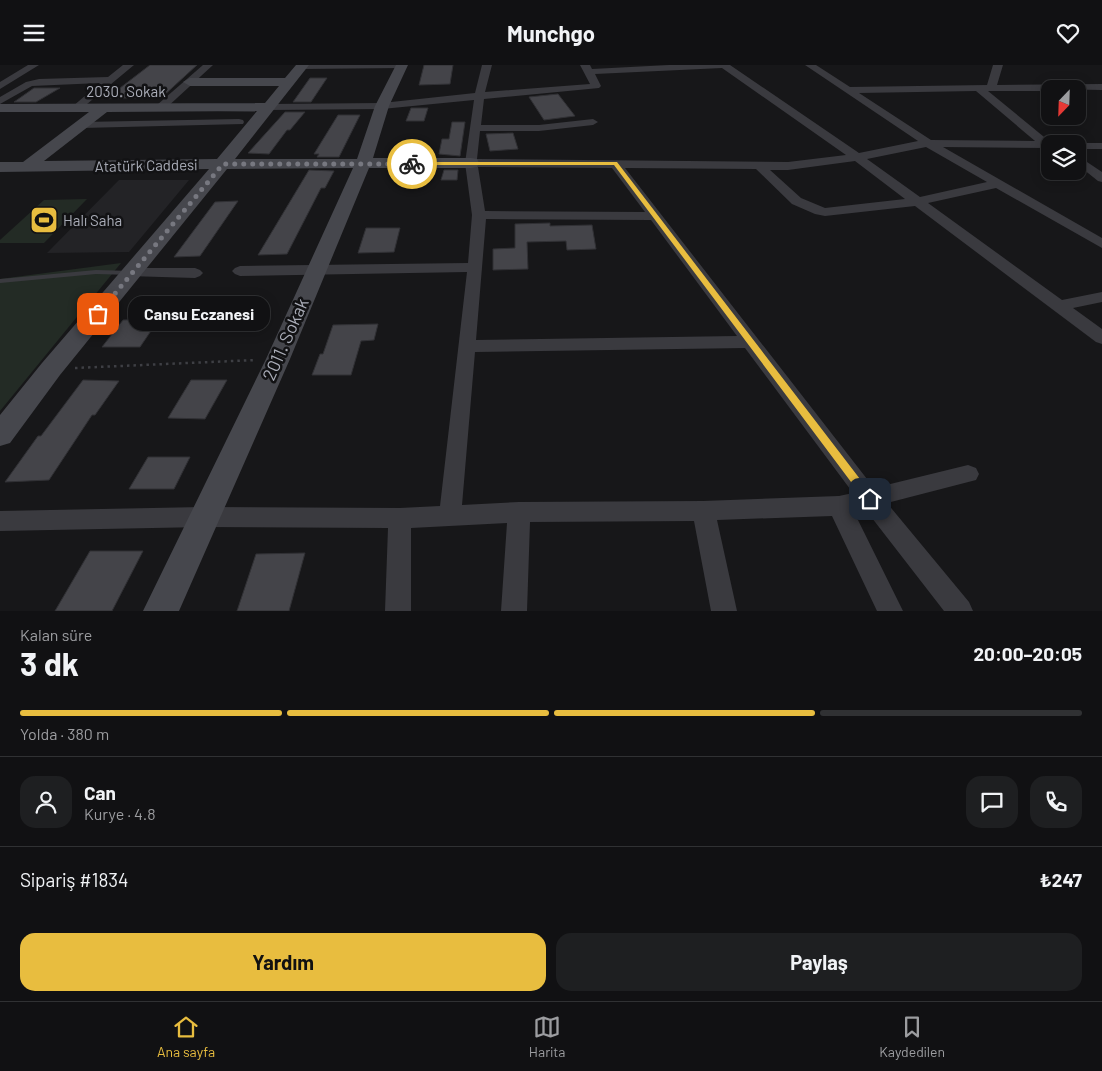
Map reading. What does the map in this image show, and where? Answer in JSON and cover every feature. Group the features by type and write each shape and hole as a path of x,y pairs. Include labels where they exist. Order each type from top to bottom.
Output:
{"street":[{"path":"0,86 34,65"},
{"path":"77,107 128,65"},
{"path":"161,107 208,65"},
{"path":"190,82 298,71 402,65"},
{"name":"2011. Sokak","path":"161,611 278,359 364,165 382,106 402,65"},
{"path":"450,515 479,215 471,163 479,97 487,65"},
{"path":"260,107 382,106 397,103 596,86 587,69 724,65 856,157 1102,338"},
{"path":"810,65 928,143 1102,245"},
{"path":"991,88 998,65"},
{"path":"0,435 51,369 223,164 260,107 298,71"},
{"path":"0,101 29,84 39,81 67,79 112,80"},
{"path":"848,90 1102,87"},
{"path":"978,88 1041,139"},
{"path":"27,167 104,107"},
{"name":"2030. Sokak","path":"0,108 260,107"},
{"path":"475,128 539,128 593,122"},
{"path":"82,125 239,123"},
{"path":"471,163 788,166 856,157 928,143 1041,145"},
{"path":"1086,146 1102,146"},
{"name":"Atatürk Caddesi","path":"0,167 471,163"},
{"path":"615,163 870,499 960,611"},
{"path":"760,166 798,203 818,211 831,213 916,202 997,184"},
{"path":"1086,166 1102,178"},
{"path":"479,215 654,216"},
{"path":"240,271 475,267"},
{"path":"133,273 195,273"},
{"path":"1058,305 1102,297"},
{"path":"466,346 750,342"},
{"path":"0,521 204,517 400,518 519,512 703,511 840,506 968,474"},
{"path":"840,506 890,611"},
{"path":"703,511 724,611"},
{"path":"514,611 519,512"},
{"path":"398,611 400,518"}],"lane":[{"path":"0,281 96,272 133,273"}],"path":[{"path":"51,369 278,359"}],"shaded area":[{"path":"119,180 189,180 129,252 47,253"},
{"name":"Halı Saha","path":"87,199 44,243 0,243 0,240 44,200"},
{"path":"121,263 0,411 0,279"}],"building":[{"path":"150,65 197,65 161,98 107,98"},
{"path":"424,65 453,65 450,84 419,85"},
{"path":"310,78 327,78 311,102 293,102"},
{"path":"34,88 60,88 36,102 14,102"},
{"path":"558,94 575,116 544,120 529,97"},
{"path":"411,108 428,108 424,121 406,121"},
{"path":"285,112 305,112 290,130 287,130 269,154 248,153"},
{"path":"338,115 360,115 339,157 317,157 319,154 314,154"},
{"path":"452,122 465,122 460,156 439,154 442,139 449,139"},
{"path":"513,133 518,149 490,151 486,134"},
{"path":"309,170 334,171 325,188 321,188 287,254 258,255"},
{"path":"444,170 458,170 457,180 441,180"},
{"path":"238,201 200,256 174,257 215,202"},
{"path":"550,223 550,226 592,225 596,249 567,250 566,241 527,242 528,269 493,270 493,249 515,248 515,224"},
{"path":"366,228 400,228 394,252 358,253"},
{"path":"159,319 140,347 102,347 123,320"},
{"path":"378,324 374,340 361,341 351,375 312,375 320,354 323,354 333,325"},
{"path":"83,380 119,381 95,415 92,415 49,480 5,482 38,436 41,436"},
{"path":"191,380 227,380 205,419 168,418"},
{"path":"148,457 190,457 174,489 129,489"},
{"path":"90,551 143,551 112,611 55,611"},
{"path":"305,553 289,611 237,611 256,554"}],"way so far":[{"path":"98,314 223,164 412,164"}],"place":[{"name":"Halı Saha","path":"44,220"},
{"name":"Cansu Eczanesi","path":"98,314"}],"route":[{"path":"412,164 615,163 870,499"}]}
